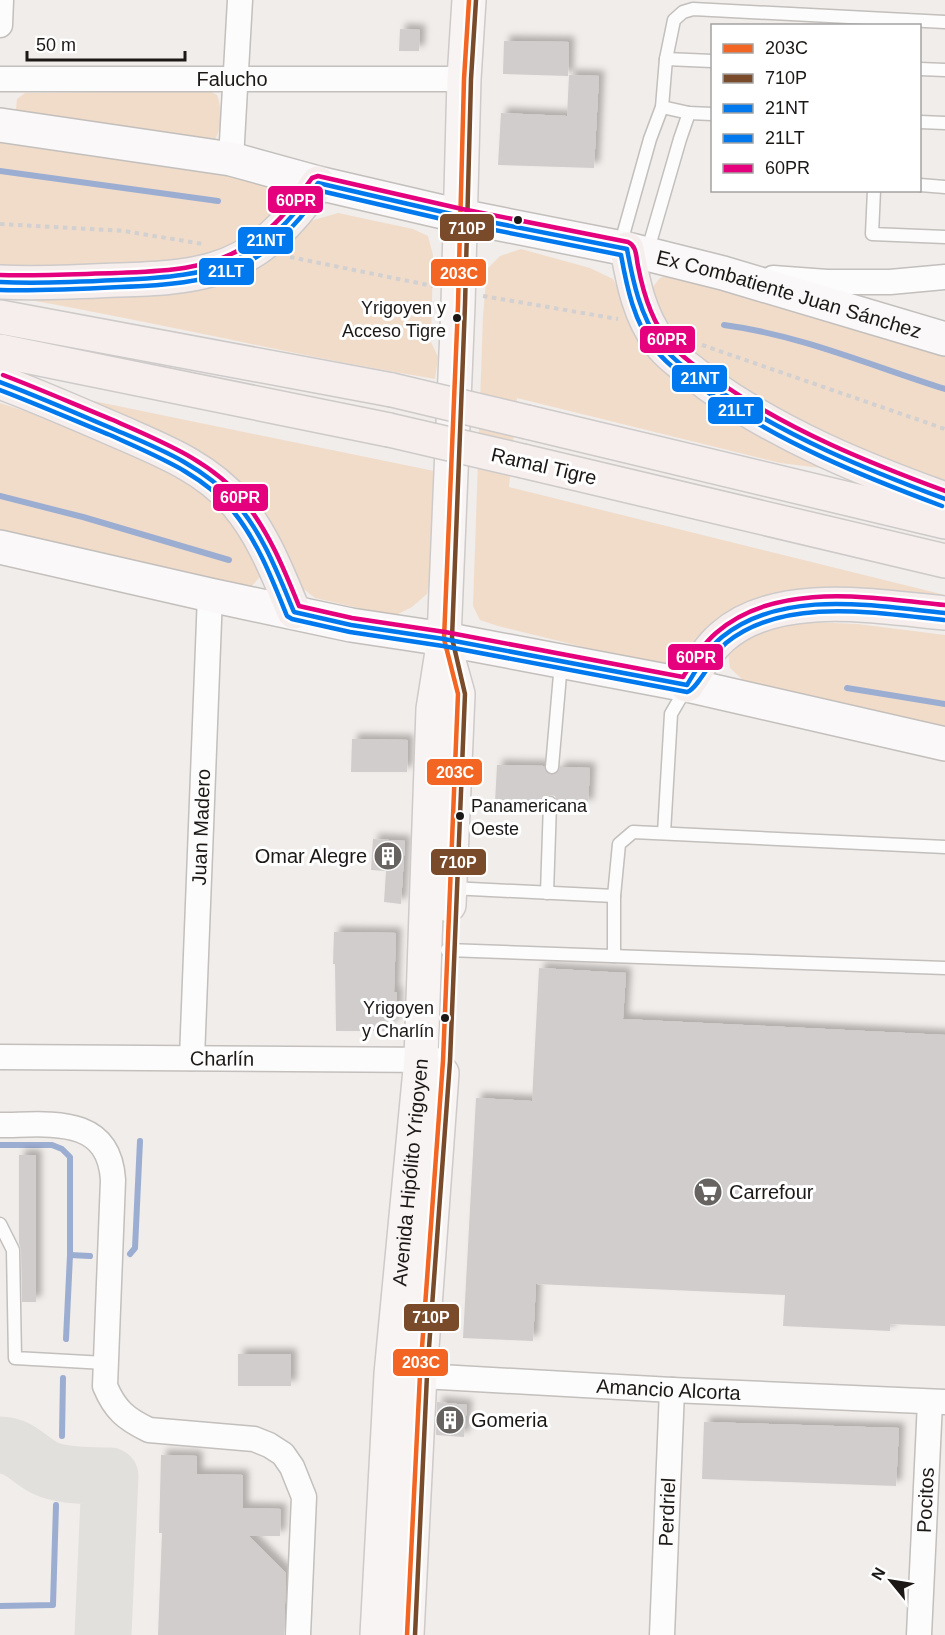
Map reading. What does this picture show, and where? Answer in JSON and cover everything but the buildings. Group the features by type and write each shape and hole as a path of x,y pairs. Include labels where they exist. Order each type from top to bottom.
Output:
{"highway":[{"path":"0,282 142,279 184,276 215,269 265,243 296,214 318,183"},
{"path":"631,250 637,296 648,324 661,345 694,374 770,423 823,451 945,500"},
{"name":"Ramal Tigre","path":"0,317 392,390 945,522"},
{"name":"Ramal Tigre","path":"0,351 389,429 945,561"},
{"path":"0,382 57,404 151,446 191,465 213,480 237,504 258,533 294,612"},
{"path":"687,685 704,657 723,636 759,615 783,608 806,605 842,605 945,613"}],"main road":[{"name":"Avenida Hipólito Yrigoyen","path":"432,1060 432,709 444,639 458,305 464,79 469,0"},
{"name":"Avenida Hipólito Yrigoyen","path":"377,1635 405,1375 432,1060 447,950 458,694 444,639"},
{"name":"Avenida Hipólito Yrigoyen","path":"405,1375 407,1635"}],"street":[{"path":"0,25 1,0"},
{"path":"231,159 240,0"},
{"name":"Falucho","path":"0,79 464,79"},
{"name":"Ex Combatiente Juan Sánchez","path":"0,125 231,159 318,183 460,216 631,250 723,273 945,339"},
{"path":"723,273 826,282 890,282 945,277"},
{"path":"0,547 351,625 444,639 687,685 945,744"},
{"path":"0,564 55,559"},
{"name":"Juan Madero","path":"192,1058 210,595"},
{"name":"Charlín","path":"0,1058 432,1060"},
{"path":"0,1125 67,1125 84,1131 98,1142 112,1164 105,1386 120,1412 149,1430 255,1439 282,1454 292,1467 304,1497 298,1635"},
{"name":"Amancio Alcorta","path":"405,1375 937,1402"},
{"name":"Perdriel","path":"662,1635 672,1390"},
{"name":"Pocitos","path":"919,1635 937,1402"}],"lane":[{"path":"631,250 650,139 662,107 666,59 674,20 694,4 882,23 945,22"},
{"path":"666,59 711,61"},
{"path":"921,69 945,70"},
{"path":"662,107 689,113 711,114"},
{"path":"631,250 680,139 689,113"},
{"path":"921,122 945,123"},
{"path":"921,185 945,187"},
{"path":"874,192 872,234 945,237"},
{"path":"552,767 561,661"},
{"path":"664,833 671,714 687,685"},
{"path":"547,893 550,803"},
{"path":"614,956 614,896 619,844 633,832 945,847"},
{"path":"450,888 614,896"},
{"path":"447,950 945,968"},
{"path":"0,1224 13,1250 15,1358 105,1363"}],"shaded area":[{"path":"210,91 217,95 221,113 218,133 212,143 20,117 16,109 17,99 25,93"},
{"path":"0,140 262,182 285,197 287,206 263,235 177,267 0,266"},
{"path":"338,213 413,229 428,236 433,255 431,342 438,357 435,379 0,295 118,290 300,224"},
{"path":"521,249 590,268 613,279 629,310 778,444 821,468 780,463 517,398 509,487 945,595 945,611 820,599 682,664 665,667 480,620 473,606 483,316 487,269 500,256"},
{"path":"675,273 945,355 945,487 782,421 665,340 648,293 660,278"},
{"path":"79,398 439,472 431,573 427,594 412,607 394,616 315,598 292,580 275,541"},
{"path":"0,403 101,436 205,492 244,527 263,573 251,587 235,591 0,536"},
{"path":"784,621 858,624 945,635 945,733 744,681 730,668 728,651 744,637"}],"waterway":[{"path":"0,171 218,201"},
{"path":"724,325 780,336 836,352 945,389"},
{"path":"0,496 83,517 229,560"},
{"path":"847,688 945,704"},
{"path":"130,1254 135,1248 140,1141"},
{"path":"0,1145 52,1145 62,1149 70,1157 70,1255 66,1339"},
{"path":"70,1255 90,1256"},
{"path":"62,1436 63,1378"},
{"path":"0,1606 53,1605 56,1505"}],"taxiway":[{"path":"0,1445 13,1447 52,1471 77,1475 110,1476 103,1635"}],"transit line":[{"name":"203C","path":"407,1635 420,1375 443,1061 458,694 444,639 458,305 464,79 469,0"},
{"name":"710P","path":"415,1635 427,1375 450,1061 465,694 452,638 471,79 476,0"},
{"name":"60PR","path":"0,275 148,272 211,262 241,249 272,227 312,178 318,176 462,209 628,242 635,249 645,296 657,325 669,342 687,360 748,401 802,431 858,457 945,491"},
{"name":"21NT","path":"0,282 153,278 209,269 233,261 255,249 276,233 297,211 318,183 460,216 627,249 635,286 647,321 660,343 686,368 743,406 799,437 856,464 945,499"},
{"name":"21LT","path":"0,290 60,290 154,285 210,277 235,269 257,257 279,240 300,219 321,191 459,223 621,255 629,292 642,328 655,349 682,374 739,413 795,444 853,471 942,506"},
{"name":"60PR","path":"3,375 148,436 183,453 216,474 244,501 261,525 282,565 299,606 352,618 445,632 683,677 702,648 716,633 740,616 767,605 826,596 945,605"},
{"name":"21NT","path":"0,382 161,450 209,478 246,515 269,555 294,612 351,625 444,639 687,685 707,653 722,637 746,622 773,612 801,606 830,604 945,613"},
{"name":"21LT","path":"0,390 143,450 176,466 207,486 233,511 250,535 264,561 287,616 292,619 350,632 443,646 687,692 696,685 726,643 749,628 775,619 803,613 831,611 944,620"}],"place":[{"name":"Yrigoyen y Acceso Tigre","path":"457,318"},
{"name":"Panamericana Oeste","path":"460,816"},
{"name":"Omar Alegre","path":"388,856"},
{"name":"Yrigoyen y Charlín","path":"445,1018"},
{"name":"Carrefour","path":"708,1192"},
{"name":"Gomeria","path":"450,1420"}]}
